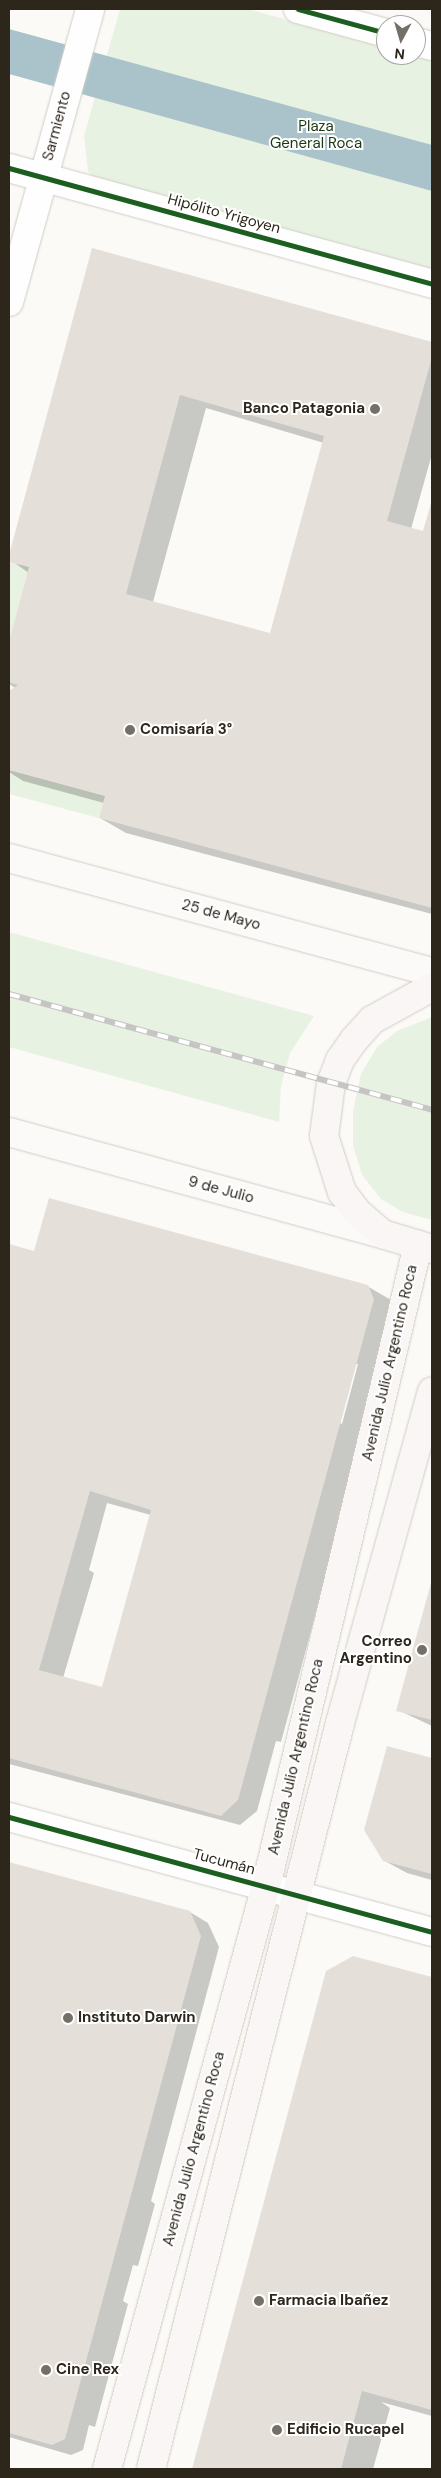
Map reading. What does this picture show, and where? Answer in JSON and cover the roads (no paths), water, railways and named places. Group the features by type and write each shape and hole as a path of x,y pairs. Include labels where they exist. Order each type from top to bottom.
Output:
{"main road":[{"name":"25 de Mayo","path":"9,858 432,972"},
{"path":"382,1234 357,1212 342,1192 331,1163 324,1136 331,1082 340,1060 372,1020 432,987"},
{"name":"9 de Julio","path":"9,1132 425,1247"},
{"name":"Avenida Julio Argentino Roca","path":"107,2469 266,1886 425,1247"},
{"path":"152,2469 298,1896 340,1723 432,1392"}],"street":[{"name":"Sarmiento","path":"9,302 90,9"},
{"path":"298,9 376,30"},
{"name":"Hipólito Yrigoyen","path":"9,168 432,284"},
{"name":"Tucumán","path":"9,1817 432,1932"}],"water":[{"path":"9,29 432,145 432,191 9,74"}],"railway":[{"path":"9,994 432,1110"}],"place":[{"name":"Banco Patagonia","path":"375,409"},
{"name":"Comisaría 3°","path":"130,730"},
{"name":"Correo Argentino","path":"422,1650"},
{"name":"Instituto Darwin","path":"68,2018"},
{"name":"Farmacia Ibañez","path":"259,2301"},
{"name":"Cine Rex","path":"46,2370"},
{"name":"Edificio Rucapel","path":"277,2430"}],"park label":[{"name":"Plaza General Roca","path":"316,134"}]}
